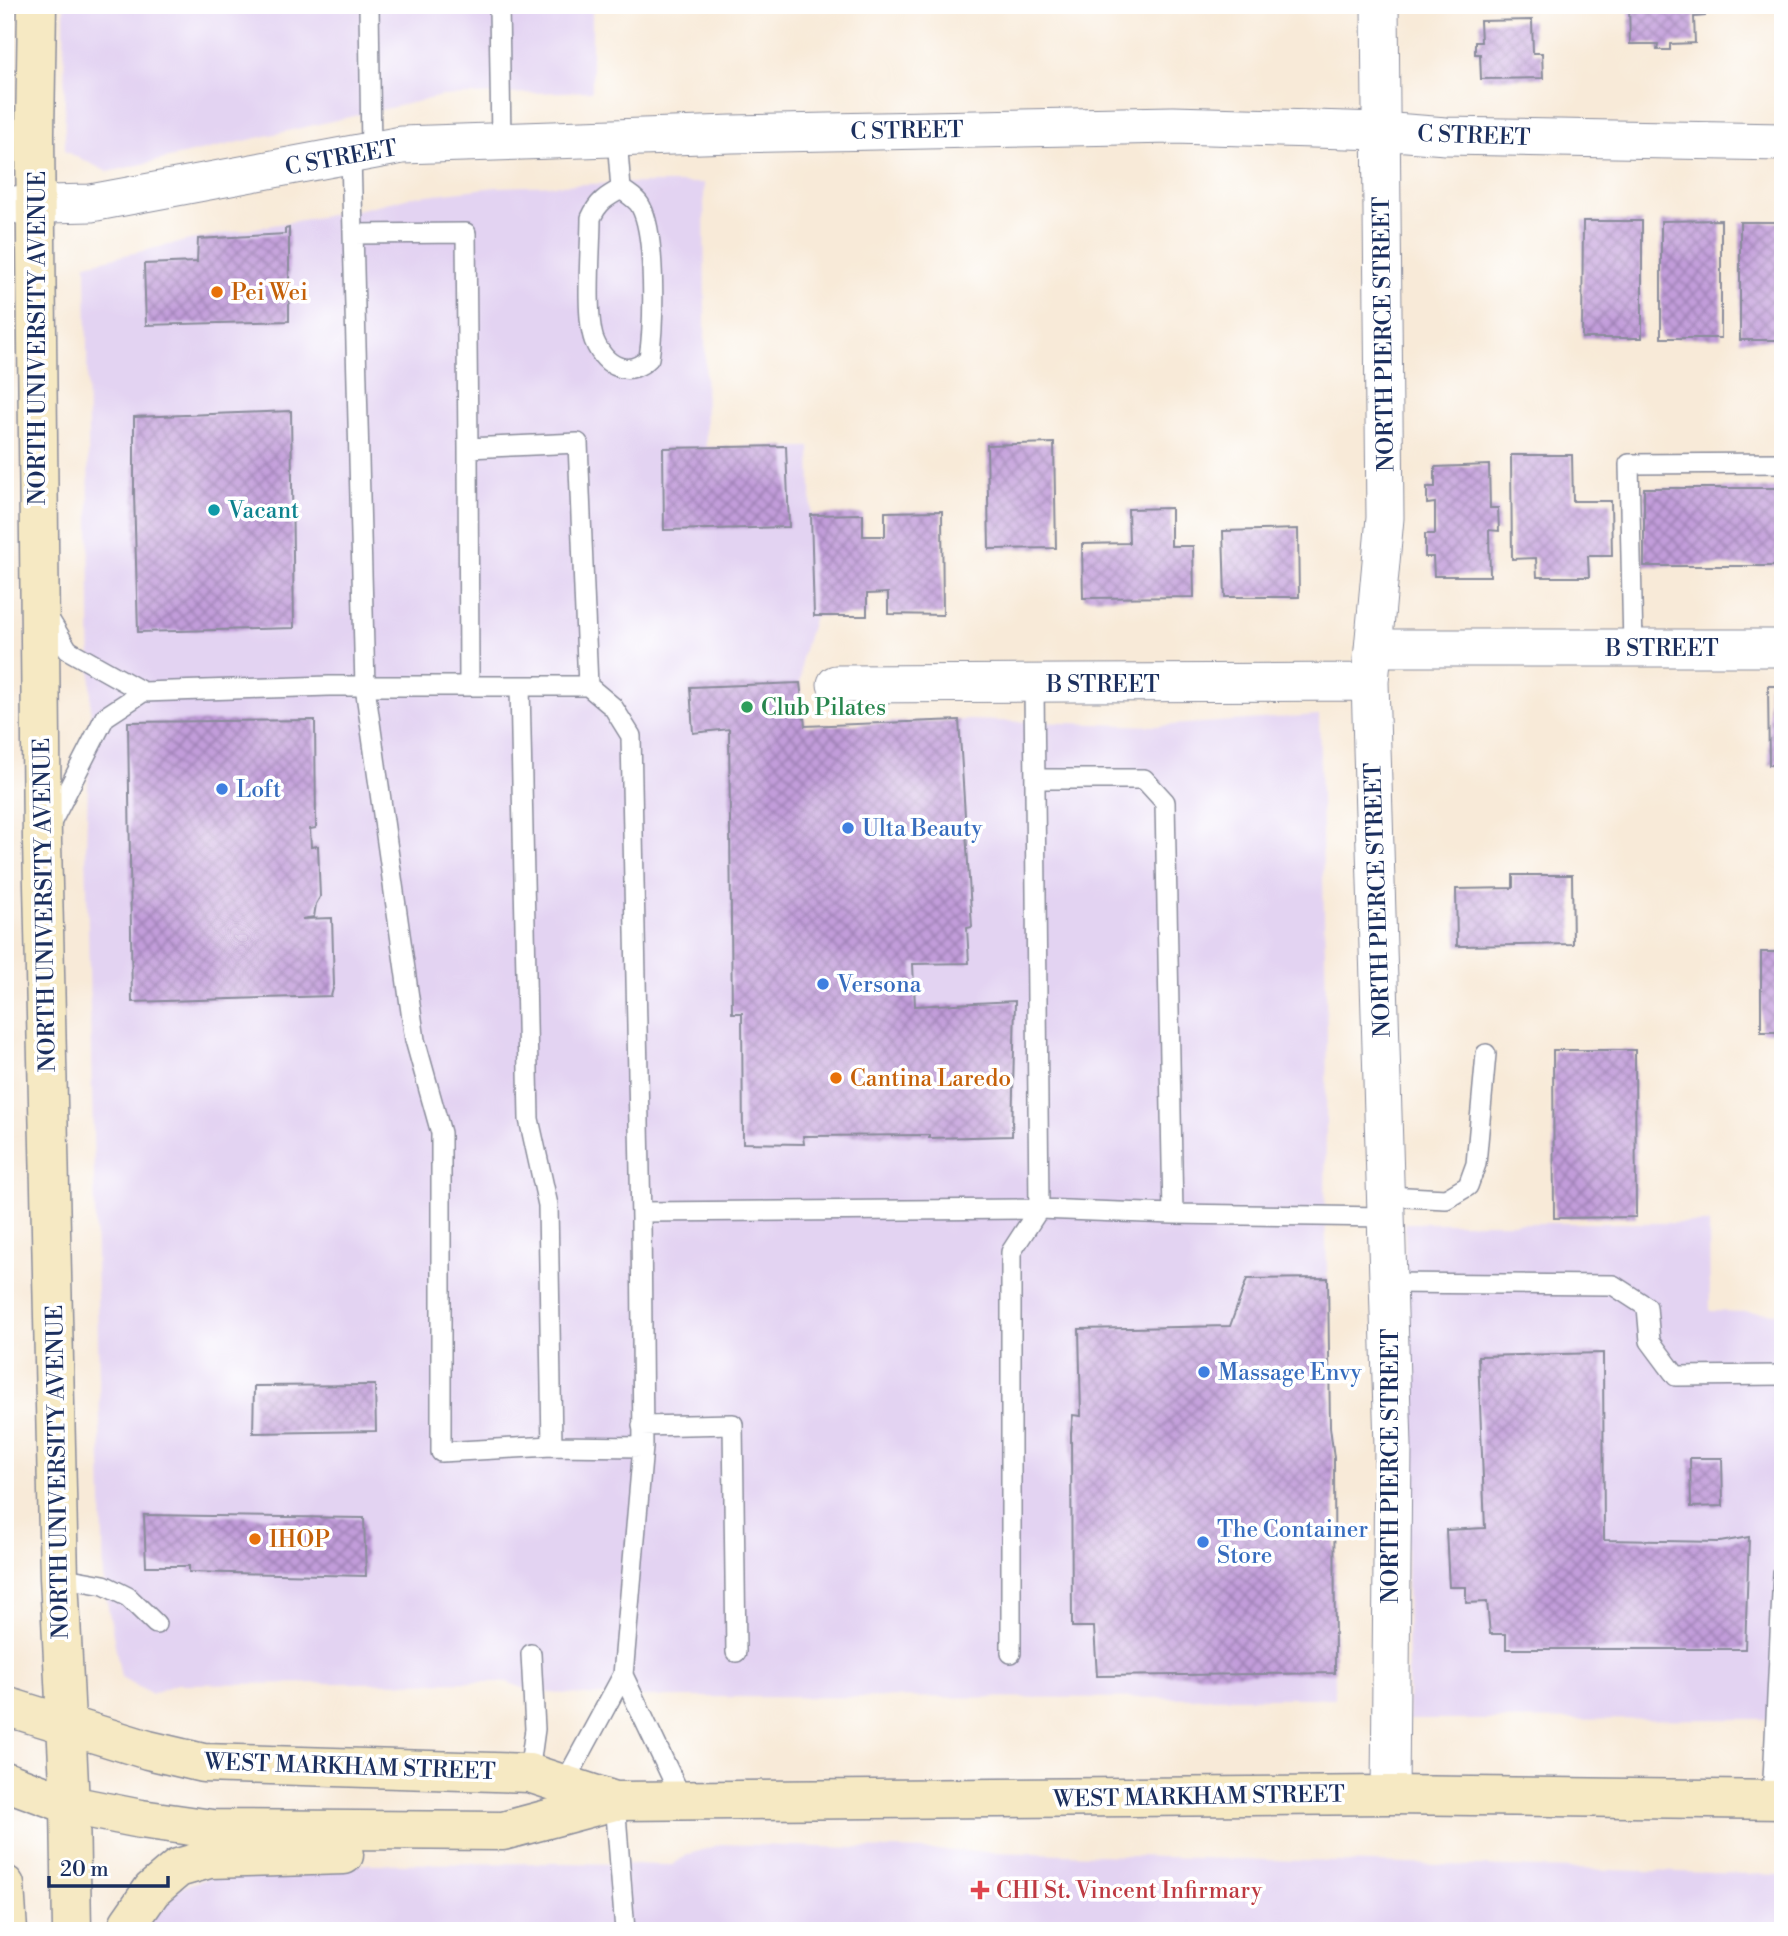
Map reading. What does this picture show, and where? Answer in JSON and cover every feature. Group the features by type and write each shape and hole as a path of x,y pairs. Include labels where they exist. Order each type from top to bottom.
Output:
{"main road":[{"name":"NORTH UNIVERSITY AVENUE","path":"37,5 35,134 21,205 38,601 58,1577 70,1805 72,1931"},
{"name":"WEST MARKHAM STREET","path":"5,1706 148,1750 203,1763 546,1779 615,1801"},
{"name":"WEST MARKHAM STREET","path":"5,1781 70,1805 212,1829 503,1831 615,1801 1390,1795 1777,1800"},
{"path":"129,1931 129,1923 152,1891 178,1868 209,1859 433,1852 503,1831"},
{"path":"5,1885 8,1931"}],"street":[{"name":"NORTH PIERCE STREET","path":"1380,5 1385,518 1372,665 1393,1446 1390,1795"},
{"name":"C STREET","path":"21,205 96,202 402,145 1173,125 1446,135 1783,142"},
{"name":"B STREET","path":"836,684 1034,685 1633,648 1783,648"}],"lane":[{"path":"369,5 361,154 353,234 365,687 415,1040 441,1133 441,1452 552,1446 643,1447"},
{"path":"499,5 501,142"},
{"path":"617,138 621,189 640,204 648,225 652,292 649,358 641,366 622,368 607,362 593,337 591,293 591,218 596,206 605,197 621,189"},
{"path":"353,234 466,233 470,686"},
{"path":"468,448 578,443 587,686"},
{"path":"1633,648 1629,464 1783,463"},
{"path":"38,601 68,650 143,692 587,686 613,707 631,736 643,1447 623,1675 683,1801"},
{"path":"1011,1653 1011,1252 1039,1209 1034,685"},
{"path":"520,686 529,1119 548,1205 552,1446"},
{"path":"41,842 105,717 143,692"},
{"path":"1035,779 1144,779 1165,802 1173,1214"},
{"path":"640,1212 1039,1209 1173,1214 1387,1207 1446,1199 1468,1186 1476,1164 1486,1054"},
{"path":"1388,1283 1613,1286 1647,1307 1650,1341 1675,1376 1783,1375"},
{"path":"642,1426 733,1424 736,1652"},
{"path":"1777,1800 1783,1573"},
{"path":"58,1577 104,1585 128,1597 156,1625"},
{"path":"531,1654 535,1729 546,1779"},
{"path":"546,1779 623,1675"},
{"path":"615,1801 625,1931"}],"shaded area":[{"path":"64,5 592,5 592,91 442,96 108,172 65,151"},
{"path":"704,183 706,448 810,447 814,616 802,657 800,683 805,726 970,720 1157,726 1319,715 1327,1034 1325,1215 1334,1458 1335,1698 622,1697 533,1692 507,1682 176,1684 151,1694 121,1677 104,1585 86,848 91,695 86,264 194,239 352,211 410,197 496,187"},
{"path":"1405,1223 1709,1223 1710,1311 1783,1313 1783,1719 1408,1720"},
{"name":"CHI St. Vincent Infirmary","path":"721,1844 1783,1875 1783,1931 145,1931 165,1895 229,1872 371,1864 672,1865 687,1855"}],"building":[{"path":"1629,5 1705,5 1705,16 1694,17 1695,43 1670,44 1670,50 1657,50 1658,44 1630,44"},
{"path":"1532,20 1533,53 1542,53 1543,78 1481,79 1480,54 1475,54 1475,42 1481,42 1480,21"},
{"path":"1721,220 1721,338 1661,338 1661,221"},
{"path":"1583,221 1642,221 1642,338 1582,338"},
{"path":"1740,222 1783,222 1783,340 1740,340"},
{"name":"Pei Wei","path":"289,228 289,321 146,325 144,264 197,262 198,239 285,234 285,229"},
{"path":"291,411 294,628 138,632 134,417"},
{"path":"1054,443 1056,548 989,549 987,445"},
{"path":"786,446 789,527 664,530 663,448"},
{"path":"1511,455 1572,455 1573,501 1611,501 1612,556 1588,556 1589,577 1537,577 1536,558 1512,559"},
{"path":"1489,465 1490,508 1498,508 1499,531 1489,530 1490,576 1434,576 1433,557 1425,557 1425,534 1435,534 1435,503 1427,504 1427,487 1435,487 1435,467"},
{"path":"1644,488 1783,488 1783,566 1644,566"},
{"path":"1171,508 1171,546 1193,546 1194,597 1083,598 1082,544 1129,543 1128,509"},
{"path":"942,511 943,615 888,614 888,593 867,594 867,616 814,616 811,515 863,514 863,536 885,536 885,512"},
{"path":"1298,529 1299,597 1225,597 1223,531"},
{"path":"800,683 805,726 959,720 972,927 967,928 969,963 913,964 915,1006 1015,1001 1012,1136 803,1136 804,1144 743,1143 742,1013 732,1013 729,729 693,733 690,687"},
{"path":"1768,686 1783,686 1783,765 1769,765"},
{"path":"315,720 316,828 310,829 311,847 318,846 320,897 314,917 302,919 332,918 334,985 331,996 132,1002 128,722"},
{"path":"1513,875 1572,875 1573,944 1457,946 1456,889 1513,888"},
{"path":"1761,952 1783,952 1783,1032 1761,1032"},
{"path":"1553,1050 1635,1050 1636,1217 1554,1218"},
{"name":"The Container Store","path":"1328,1278 1330,1427 1334,1458 1335,1673 1097,1676 1094,1627 1072,1627 1071,1433 1073,1415 1081,1416 1079,1329 1230,1326 1247,1279"},
{"path":"1603,1353 1604,1540 1720,1542 1749,1537 1745,1649 1506,1649 1506,1634 1490,1634 1487,1602 1466,1603 1466,1587 1449,1587 1446,1530 1485,1528 1478,1356"},
{"path":"375,1385 376,1431 253,1433 254,1386"},
{"path":"1690,1458 1722,1458 1723,1506 1691,1507"},
{"name":"IHOP","path":"144,1515 364,1518 366,1576 189,1572 189,1566 146,1566"}],"place":[{"name":"Pei Wei","path":"217,292"},
{"name":"Vacant","path":"214,510"},
{"name":"Club Pilates","path":"747,707"},
{"name":"Loft","path":"222,789"},
{"name":"Ulta Beauty","path":"848,828"},
{"name":"Versona","path":"823,984"},
{"name":"Cantina Laredo","path":"836,1078"},
{"name":"Massage Envy","path":"1204,1372"},
{"name":"IHOP","path":"255,1539"},
{"name":"The Container Store","path":"1203,1542"},
{"name":"CHI St. Vincent Infirmary","path":"980,1890"}]}
